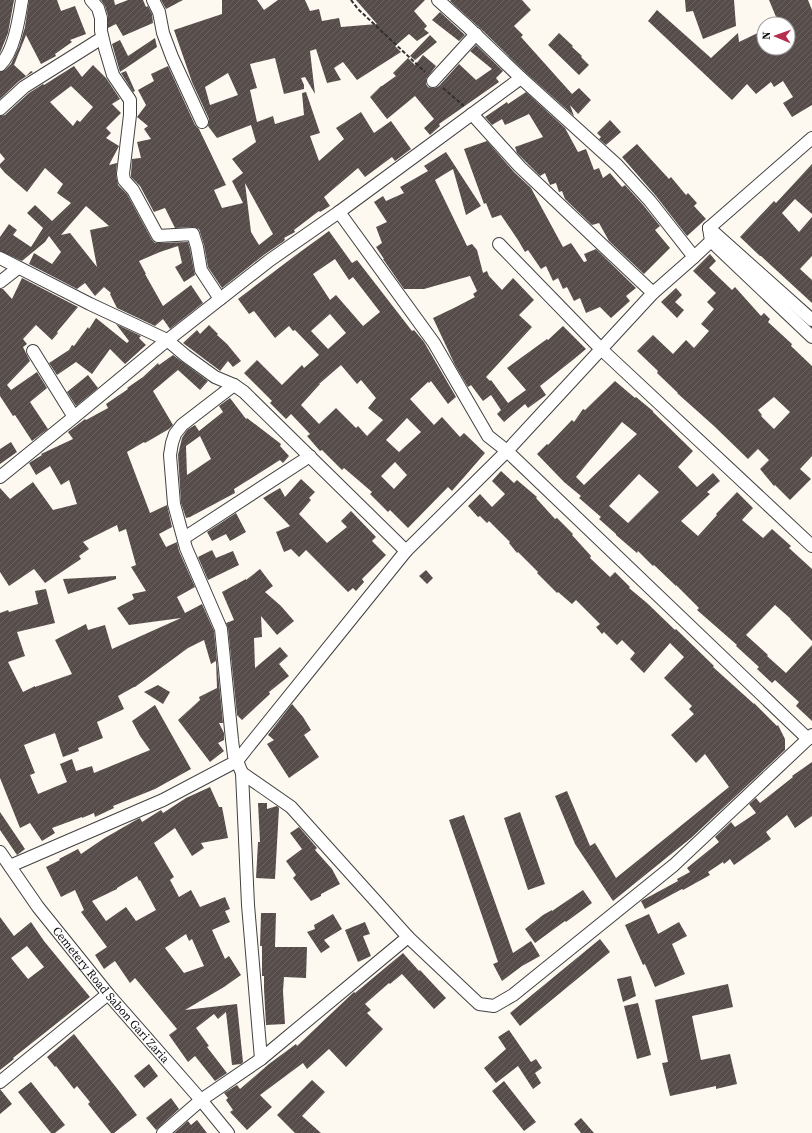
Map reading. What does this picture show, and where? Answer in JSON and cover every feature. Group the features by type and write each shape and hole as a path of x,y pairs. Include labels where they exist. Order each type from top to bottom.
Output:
{"street":[{"path":"0,65 10,51 18,23 22,0"},
{"path":"91,0 98,8 101,18 102,38 113,75 130,100 130,115 123,174 124,180 133,190 158,236 193,234 197,246 201,270 220,299"},
{"path":"153,0 159,12 163,34 172,57 202,122"},
{"path":"438,0 617,165 650,201 694,257"},
{"path":"433,81 476,34"},
{"path":"0,108 24,87 102,38"},
{"path":"0,477 167,340 270,260 339,212 521,78"},
{"path":"472,114 520,167 654,293"},
{"path":"709,228 812,138"},
{"path":"242,773 290,807 408,937 478,1004 494,1006 513,995 674,865 810,737 507,451 488,436 434,343 339,212"},
{"path":"709,228 711,241 812,338"},
{"path":"709,228 812,320"},
{"path":"10,866 163,800 237,761 406,550 507,451 654,293 711,241"},
{"path":"499,244 601,349 812,546"},
{"path":"0,258 90,304 167,340 215,377 234,385 244,392 406,550"},
{"path":"0,282 18,268"},
{"path":"33,351 74,417"},
{"path":"234,385 182,425 175,434 170,455 174,504 189,555 221,629 234,756 242,773 248,905 261,1059"},
{"path":"184,538 310,456"},
{"name":"Cemetery Road Sabon Gari Zaria","path":"0,852 38,907 108,994 202,1100 228,1133"},
{"path":"163,1133 202,1100 261,1059 408,937"},
{"path":"0,1082 108,994"}],"path":[{"path":"351,0 358,9 433,81 472,114"}],"building":[{"path":"0,0 14,0 8,33 0,53"},
{"path":"29,0 57,0 61,11 75,6 86,34 70,40 72,42 55,54 56,56 41,64 26,35 14,65 26,76 31,71 33,72 19,81 0,99 0,72 5,70 11,64 19,47 25,27"},
{"path":"101,0 114,0 115,5 128,0 143,0 146,7 148,6 152,14 153,23 123,36 116,24 108,28 108,16 105,6"},
{"path":"161,0 183,0 166,9"},
{"path":"222,0 257,0 264,10 278,0 305,0 310,11 319,9 322,21 339,18 341,27 377,24 356,0 425,0 414,11 427,26 424,29 429,33 417,41 409,34 395,46 401,52 357,80 343,62 334,68 341,80 327,83 316,49 310,51 315,94 305,77 301,78 304,89 284,94 275,58 250,64 257,88 250,90 257,122 273,116 275,124 304,115 302,93 306,92 320,133 310,136 319,161 344,139 336,128 361,112 374,133 391,121 411,149 395,161 392,157 365,177 358,168 324,197 330,206 320,212 319,211 294,230 295,232 284,238 284,241 222,288 208,267 199,229 193,227 175,228 165,208 154,212 140,186 131,177 131,174 132,159 141,158 137,142 151,139 144,129 148,126 137,117 146,105 138,90 154,81 151,74 168,66 195,125 199,129 226,185 214,190 222,208 243,203 232,181 243,173 232,159 256,142 251,125 217,138 208,126 209,119 192,82 174,30 222,14","holes":["228,73 238,95 210,105 205,87","245,183 273,234 259,245 251,232"]},
{"path":"522,0 531,10 514,26 523,35 521,37 572,94 579,88 591,100 578,114 570,105 574,116 526,73 450,1"},
{"path":"685,0 734,0 736,26 703,39 693,11 686,12"},
{"path":"769,0 808,0 812,10 812,105 792,117 783,103 793,97 783,81 774,87 771,82 756,94 747,84 732,100 648,21 657,10 711,58 738,33 739,42 756,34 756,56 796,56 796,16 776,16"},
{"path":"440,12 465,35 459,41 432,20"},
{"path":"559,33 573,46 572,47 589,65 579,75 548,45"},
{"path":"430,35 437,42 415,60 410,56"},
{"path":"155,38 157,47 120,72 112,44 120,40 128,56"},
{"path":"476,45 503,71 496,78 499,82 439,124 440,126 430,135 424,128 434,119 415,96 387,119 370,97 381,86 396,76 393,73 408,58 415,65 423,55 436,66 426,79 426,84 428,87 435,88 439,86 459,64 476,80 492,69 470,51"},
{"path":"93,65 106,78 120,99 112,104 121,113 106,128 111,133 106,138 119,146 109,165 117,163 116,175 118,185 127,194 152,240 155,243 188,242 195,275 184,282 175,267 182,263 178,246 139,261 163,306 191,285 203,303 170,329 163,319 155,326 117,308 110,294 111,293 104,287 95,296 85,283 77,289 29,264 34,253 52,264 61,252 49,236 45,242 22,261 0,251 0,237 9,224 17,230 13,235 31,247 43,228 27,213 35,205 52,221 71,203 57,193 63,184 45,168 27,192 0,167 0,164 5,159 0,153 0,116 5,115 29,93 74,66 82,77","holes":["71,86 93,107 80,122 77,120 73,126 50,102","86,206 109,226 90,230 97,267 70,233 61,235"]},
{"path":"126,71 135,91 133,92 121,73"},
{"path":"526,92 565,128 578,152 586,149 594,170 599,168 603,178 610,173 622,187 625,185 660,226 655,230 670,248 644,274 609,241 599,223 592,225 565,199 562,191 559,192 556,183 550,185 545,173 540,176 517,153 515,147 543,137 529,114 505,125 502,119 492,125 485,117 507,102 508,104"},
{"path":"610,120 621,132 606,145 599,139 601,137 597,133"},
{"path":"487,141 514,172 531,188 563,247 571,243 584,262 587,261 584,254 596,249 636,288 626,296 630,301 611,318 600,307 586,313 580,298 574,301 567,287 563,289 558,278 553,281 546,266 541,269 528,250 525,252 501,215 492,218 486,203 484,204 464,149"},
{"path":"637,144 669,179 671,177 686,195 688,193 697,203 694,206 706,219 687,236 656,196 622,157"},
{"path":"446,152 481,206 466,215 453,169 435,180 467,246 472,244 477,250 483,273 487,271 489,276 502,290 513,278 534,300 519,315 532,327 486,377 490,381 491,380 508,403 526,390 507,368 547,339 548,340 563,326 586,349 540,386 546,395 528,408 525,404 504,422 497,414 501,410 491,395 483,401 471,385 468,387 455,365 433,318 475,297 473,294 477,291 470,276 424,289 404,289 376,247 382,243 376,227 387,222 374,202 383,196 386,201 404,193 400,187 428,171 424,166"},
{"path":"812,164 812,214 795,199 782,213 799,232 812,217 812,256 800,269 812,280 812,303 740,237 774,201 776,203"},
{"path":"329,231 352,263 357,260 412,331 414,330 424,342 456,397 448,404 431,381 410,399 434,425 442,417 460,437 464,433 485,453 452,491 448,487 408,528 390,510 388,512 370,494 372,492 344,468 342,470 322,450 320,451 307,436 310,434 291,414 286,419 270,403 272,401 244,373 257,360 282,385 302,365 304,368 319,355 295,330 293,331 289,326 275,338 254,311 249,314 238,299","holes":["335,259 349,280 353,277 380,312 363,326 336,295 330,300 313,274","330,314 346,333 328,349 311,331","341,365 357,384 361,380 376,398 368,408 383,420 367,436 358,426 356,428 336,408 319,424 301,405 319,384","407,418 421,432 399,452 386,440","395,462 407,475 394,489 381,476"]},
{"path":"710,254 716,261 709,268 732,290 735,287 761,316 764,313 770,319 768,322 792,344 791,346 812,366 812,456 800,469 811,479 790,500 775,485 774,486 760,469 769,460 758,449 748,459 677,393 657,373 658,371 637,351 653,335 673,354 686,340 694,348 709,331 701,324 714,309 707,302 716,293 693,271","holes":["774,397 790,412 774,429 761,416 762,415 758,410"]},
{"path":"22,278 78,307 52,340 36,325 23,339 27,344 23,347 30,361 7,385 11,390 37,372 47,388 30,402 48,429 32,441 15,415 13,416 0,396 0,289 3,289 12,299"},
{"path":"676,288 682,295 675,302 684,310 677,318 661,302"},
{"path":"96,318 127,343 129,341 116,324 141,336 139,338 146,345 125,364 110,349 92,374 76,362 57,375 49,363 69,350 72,345 74,346 88,327 89,329"},
{"path":"209,325 241,361 233,367 228,361 220,371 183,343 197,330 200,334"},
{"path":"173,355 208,381 200,390 178,370 153,391 173,425 169,429 127,452 150,513 167,505 172,527 159,534 166,547 177,542 179,551 195,587 177,597 185,613 202,604 214,631 223,723 219,723 224,733 224,740 218,743 224,751 210,762 178,720 200,700 199,697 217,688 216,661 211,664 204,640 188,648 135,687 118,696 124,709 97,722 103,738 78,748 79,751 63,757 55,733 24,745 35,773 30,775 38,794 67,782 60,764 72,759 76,771 92,766 94,773 150,750 132,721 155,705 191,769 155,789 113,806 114,808 95,817 94,813 52,828 55,833 42,841 30,823 20,828 0,778 0,613 38,604 35,591 46,589 55,623 17,632 25,656 8,662 23,692 35,686 72,674 55,640 86,624 88,630 105,625 112,649 181,618 129,625 117,608 134,599 132,594 146,591 131,567 136,565 126,529 119,532 117,525 83,542 89,549 79,556 81,559 45,583 34,569 9,586 0,572 0,488 10,499 33,482 53,510 77,504 69,480 61,485 50,466 36,475 29,463 42,455 41,454 73,439 68,432 85,419 86,420 108,408 106,404 128,389 127,388 143,377 158,363 159,365"},
{"path":"88,375 98,388 76,406 67,392"},
{"path":"615,381 653,411 693,451 678,467 697,487 713,473 720,481 707,492 710,494 681,521 698,536 737,492 753,508 742,520 763,538 772,529 791,546 789,548 812,569 812,641 775,605 746,635 786,673 812,645 812,721 796,706 799,702 775,680 772,683 757,669 759,667 736,646 737,645 697,610 699,608 676,585 599,519 601,517 579,498 581,496 564,482 537,454 547,444 548,445 572,420 574,422 583,409 585,410","holes":["622,422 637,434 584,485 576,477","639,474 659,492 628,523 609,506"]},
{"path":"230,398 246,419 247,418 281,444 280,446 289,456 283,463 280,460 234,489 235,493 186,518 181,503 178,455 182,438 187,430 195,425 199,431 223,412 219,406","holes":["200,436 211,459 187,475 186,446"]},
{"path":"11,442 17,452 0,464 0,449"},
{"path":"501,471 514,483 517,480 537,497 536,498 555,519 557,518 573,534 572,535 591,556 590,558 610,577 615,572 630,587 629,588 675,630 676,629 714,666 713,667 754,703 777,726 778,725 785,739 785,750 691,838 613,901 575,844 555,796 567,791 590,846 595,843 616,878 729,787 705,754 696,763 671,735 694,714 689,709 692,706 664,678 684,657 670,643 644,673 630,659 635,653 622,640 617,645 604,632 602,634 596,627 600,624 576,600 572,604 558,592 557,593 518,552 517,553 509,543 510,542 489,521 487,523 480,516 478,517 468,506 480,494 492,507 505,494 492,481"},
{"path":"301,479 315,492 309,498 311,500 299,514 327,543 347,527 341,521 351,511 376,537 372,541 386,555 362,579 364,582 356,591 353,588 348,592 306,550 299,557 291,549 284,552 276,532 290,526 263,498 280,488 285,497"},
{"path":"236,513 246,532 230,541 226,534 212,541 207,532"},
{"path":"212,550 216,558 233,551 239,565 208,580 198,557"},
{"path":"260,569 273,586 265,592 281,606 294,621 277,635 261,616 262,637 254,638 255,668 280,647 288,656 279,664 289,676 269,692 270,694 242,720 237,715 228,628 226,623 234,620 222,592 246,580"},
{"path":"426,570 433,578 427,584 419,576"},
{"path":"116,576 116,579 68,594 63,579"},
{"path":"158,685 170,692 163,704 144,692"},
{"path":"292,704 303,717 311,730 304,735 319,757 289,778 267,744 274,740 268,735"},
{"path":"812,762 812,816 795,828 787,815 766,832 771,839 734,865 730,859 724,864 723,862 708,872 710,875 645,909 641,901 678,881 677,879 690,872 687,868 719,842 715,837 731,822 735,827 756,813 749,804 756,798 760,803 793,777 792,776"},
{"path":"210,787 219,807 222,807 228,838 201,843 204,848 192,856 175,828 154,843 174,877 170,880 179,897 191,890 200,907 225,897 230,909 225,911 230,922 212,930 225,959 229,956 241,975 185,1010 237,1004 243,1062 241,1064 232,1065 226,1012 218,1019 214,1014 196,1028 209,1046 207,1047 227,1073 215,1081 195,1056 188,1062 169,1035 177,1029 135,978 130,983 115,961 104,969 95,955 107,947 81,912 84,910 75,890 61,897 46,867 78,849 81,854 136,820 140,818 142,822 161,810 163,813 186,798","holes":["137,876 156,910 136,921 126,907 106,921 92,901 117,889","186,934 189,941 192,939 204,966 184,973 165,948"]},
{"path":"258,803 267,803 267,809 277,806 279,808 275,879 256,878 258,842 260,842"},
{"path":"0,812 25,849 17,855 0,830"},
{"path":"520,812 545,884 528,890 504,818"},
{"path":"464,815 513,953 531,941 540,956 522,966 502,981 493,964 498,962 449,820"},
{"path":"299,827 317,848 315,850 332,869 340,884 311,901 293,878 296,875 286,861 302,849 290,833"},
{"path":"583,890 592,903 535,943 525,929 543,915 552,911"},
{"path":"261,913 276,913 275,947 307,947 306,978 284,977 283,991 285,1024 266,1025 264,976 262,976 262,946 260,946"},
{"path":"333,914 342,929 324,940 330,947 321,953 307,932 315,929 314,925"},
{"path":"649,914 658,934 679,922 687,936 672,944 685,974 655,987 645,964 643,965 625,925"},
{"path":"0,917 14,936 31,922 44,941 90,997 0,1070","holes":["27,946 44,967 28,979 11,958"]},
{"path":"365,922 370,934 363,936 371,956 358,962 345,930"},
{"path":"600,939 610,952 520,1026 510,1013"},
{"path":"403,953 446,998 434,1009 402,974 365,1004 371,1010 367,1013 383,1029 346,1067 329,1049 307,1069 303,1063 260,1095 272,1107 247,1130 230,1112 233,1110 226,1100 228,1098 224,1093 237,1085 240,1089 269,1064 296,1044 297,1046 354,992 355,993"},
{"path":"631,976 636,996 623,1002 617,979"},
{"path":"728,984 733,1007 692,1016 701,1060 730,1054 737,1084 716,1089 716,1086 670,1096 662,1063 668,1062 655,1000"},
{"path":"638,1003 651,1055 637,1059 624,1006"},
{"path":"509,1030 531,1062 536,1059 542,1068 535,1073 541,1083 533,1089 518,1066 496,1083 484,1068 506,1049 498,1037"},
{"path":"74,1034 137,1115 114,1133 111,1133 88,1104 90,1102 77,1086 74,1089 47,1057"},
{"path":"149,1064 158,1076 144,1088 134,1076"},
{"path":"312,1080 325,1092 302,1116 321,1133 295,1133 277,1115"},
{"path":"504,1081 536,1122 524,1131 492,1091"},
{"path":"31,1082 65,1125 55,1133 51,1133 18,1092"},
{"path":"0,1089 12,1104 0,1114"},
{"path":"171,1098 179,1109 156,1130 146,1118"},
{"path":"581,1118 594,1133 581,1133 574,1124"},
{"path":"197,1120 207,1133 174,1133 188,1121 191,1125"}]}
